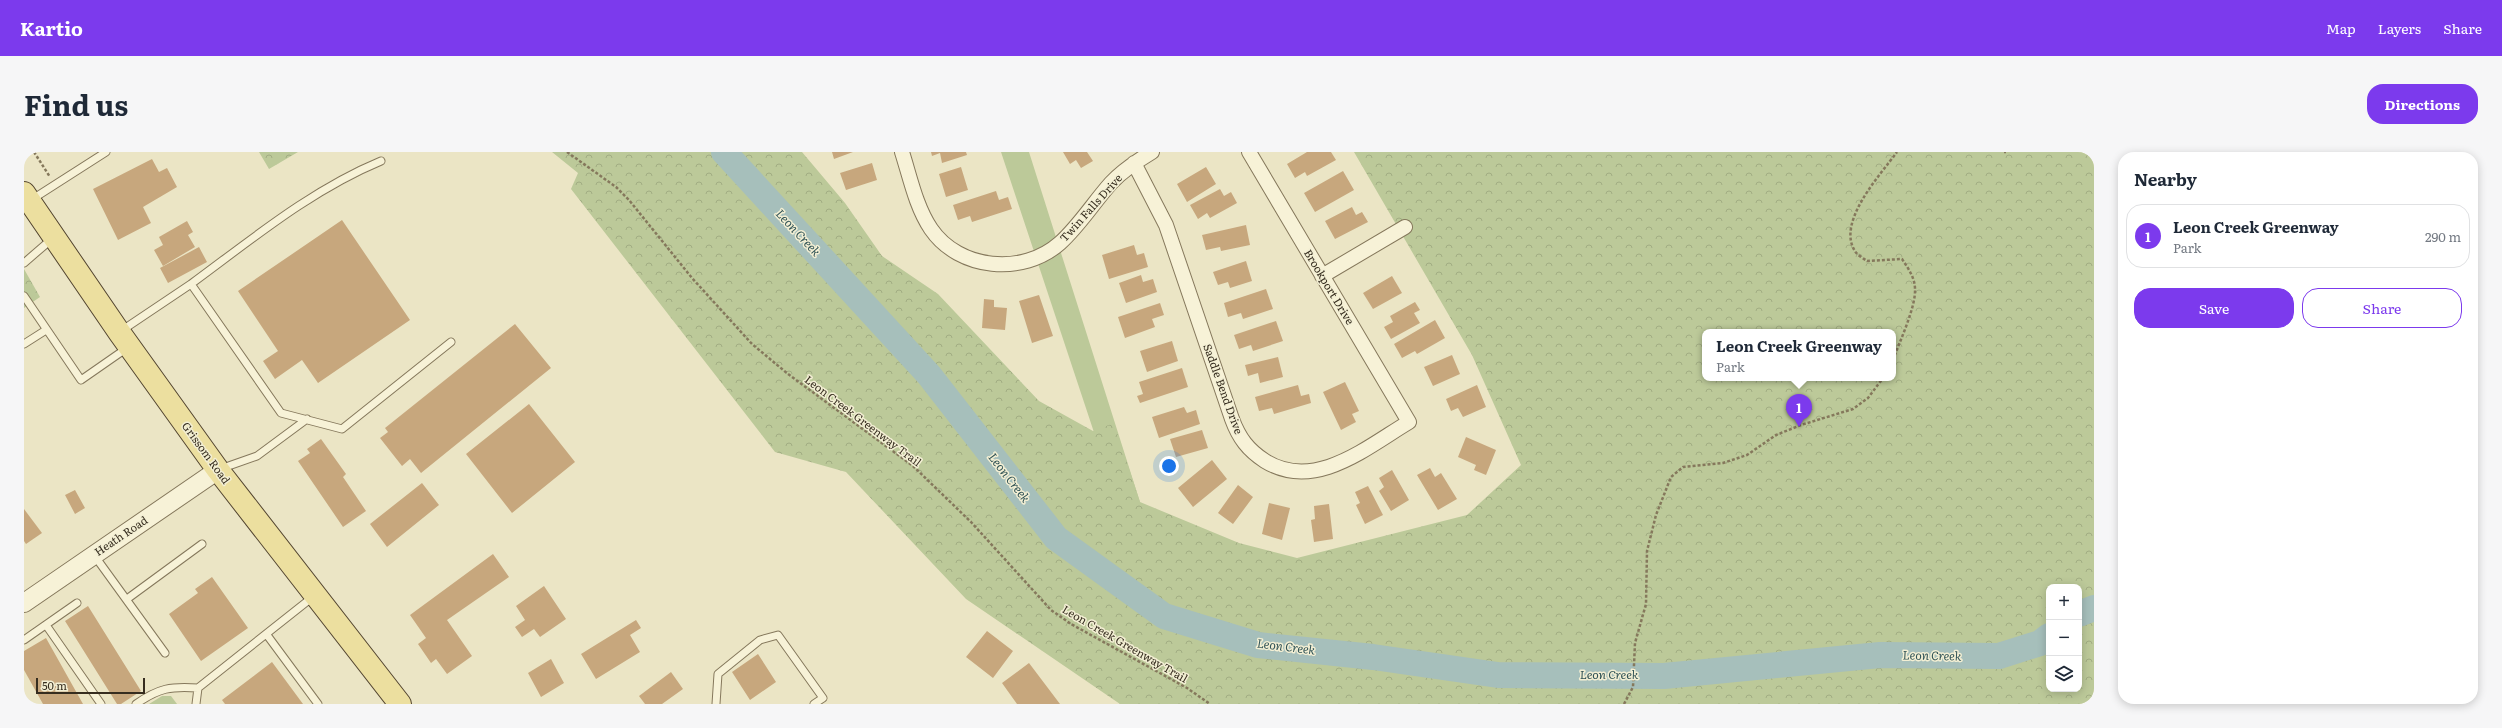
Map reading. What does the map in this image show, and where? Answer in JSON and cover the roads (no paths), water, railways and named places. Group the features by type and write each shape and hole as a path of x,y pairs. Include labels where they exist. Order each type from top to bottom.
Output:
{"main road":[{"name":"Grissom Road","path":"26,197 124,340 218,470 400,704"}],"street":[{"name":"Twin Falls Drive","path":"902,152 922,212 931,229 956,252 970,259 993,264 1026,262 1048,252 1069,234 1112,182 1134,163 1152,152"},
{"name":"Brookport Drive","path":"1249,152 1409,422"},
{"name":"Saddle Bend Drive","path":"1134,163 1166,225 1232,419 1243,442 1252,452 1282,469 1293,472 1315,471 1341,462 1409,422"},
{"path":"1322,276 1405,227"},
{"name":"Heath Road","path":"27,598 218,470"}],"lane":[{"path":"26,197 54,185 106,152"},
{"path":"24,296 81,380 124,340 191,284 304,201 348,176 381,161"},
{"path":"24,263 53,238"},
{"path":"191,284 281,413 342,429 451,342"},
{"path":"24,344 46,330"},
{"path":"218,470 256,456 307,419"},
{"path":"127,599 202,544"},
{"path":"94,554 165,653"},
{"path":"136,704 153,692 176,686 198,688 316,595"},
{"path":"24,640 77,603"},
{"path":"46,625 101,704"},
{"path":"267,635 318,704"},
{"path":"716,704 718,674 760,640 778,635 823,698 814,704"},
{"path":"196,704 198,688"}],"waterway":[{"name":"Leon Creek","path":"724,152 929,375 1056,538 1164,616 1258,645 1373,657 1498,675 1664,676 1880,655 1999,656 2040,643 2046,638"},
{"name":"Leon Creek","path":"2082,613 2094,608"}],"place":[{"name":"Leon Creek Greenway","path":"1799,427"}]}
